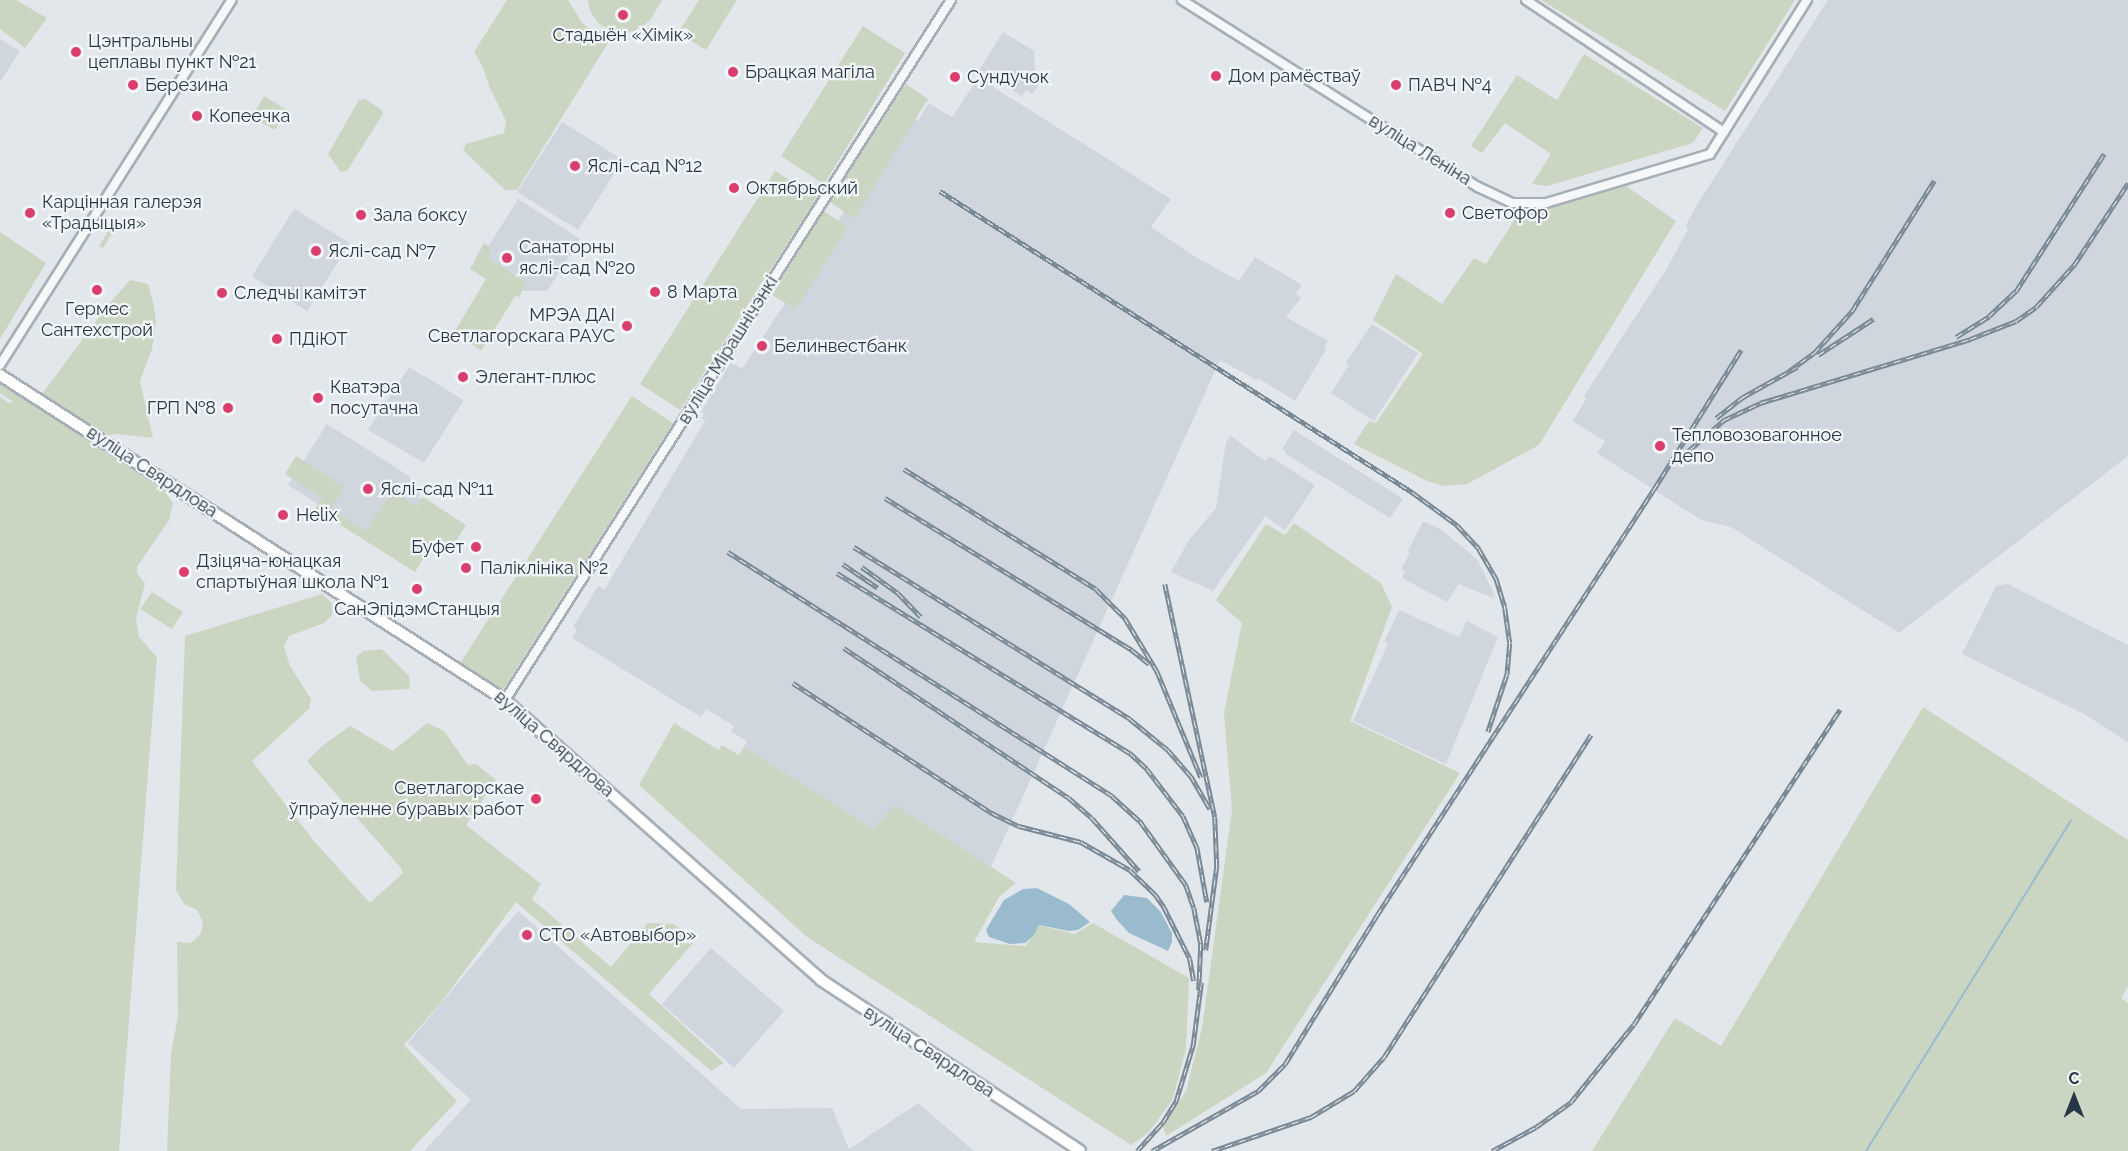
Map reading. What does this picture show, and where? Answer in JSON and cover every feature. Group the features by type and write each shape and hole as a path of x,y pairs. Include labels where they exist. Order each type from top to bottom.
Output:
{"main road":[{"name":"вуліца Свярдлова","path":"0,375 505,700 821,980 1080,1151"}],"street":[{"path":"0,365 232,0"},
{"name":"вуліца Мірашнічэнкі","path":"505,700 951,0"},
{"name":"вуліца Леніна","path":"1182,0 1453,172 1512,202 1546,203 1710,154 1807,0"},
{"path":"1526,0 1724,132"}],"shaded area":[{"path":"1828,0 2128,0 2128,456 1899,633 1731,527 1701,520 1597,453 1605,441 1573,421 1586,399 1584,396 1667,268 1688,230 1686,225 1695,208"},
{"path":"1003,32 1034,51 1035,79 1040,83 1033,94 1026,90 1022,96 979,70"},
{"path":"0,39 20,51 0,82"},
{"path":"987,83 1171,199 1151,227 1194,256 1239,281 1255,257 1302,285 1296,294 1301,298 1286,317 1328,341 1324,349 1326,350 1295,401 1258,378 1256,380 1220,360 990,869 873,830 744,747 747,741 731,732 734,726 706,709 701,717 572,638 577,630 573,627 598,586 605,589 705,421 702,418 704,414 701,412 731,362 742,369 907,115 918,121 929,103 952,117 974,84 981,88"},
{"path":"562,122 623,160 578,230 517,192"},
{"path":"518,199 580,239 547,291 523,291 478,263"},
{"path":"294,209 350,243 307,311 252,276"},
{"path":"1372,324 1418,353 1374,421 1331,393 1349,365 1346,362"},
{"path":"409,367 464,400 424,463 368,430"},
{"path":"327,424 409,476 420,493 418,497 427,503 385,548 288,485"},
{"path":"1294,430 1403,499 1390,518 1286,454 1283,448"},
{"path":"1231,436 1265,461 1269,456 1315,485 1285,530 1265,516 1213,591 1171,572 1189,540 1216,508 1226,442"},
{"path":"1423,521 1440,529 1477,559 1494,594 1493,598 1459,584 1447,602 1402,578 1405,572 1401,569"},
{"path":"2008,584 2128,645 2128,742 2084,714 1962,654 1996,586"},
{"path":"1399,610 1459,637 1467,621 1498,637 1446,764 1353,721 1388,644 1384,642"},
{"path":"518,911 741,1109 832,1108 849,1149 918,1103 974,1151 424,1151 471,1100 408,1043"},
{"path":"711,948 784,1011 734,1068 662,1004"}],"green space":[{"path":"0,0 16,0 47,18 25,48 0,29"},
{"path":"507,0 568,0 589,29 613,35 517,190 505,190 463,150 466,144 504,133 506,121 489,86 483,67 474,52"},
{"name":"Стадыён «Хімік»","path":"588,0 662,0 651,19 640,29 626,33 611,31 598,23 590,11"},
{"path":"699,0 737,0 706,50 678,33"},
{"path":"1541,0 1795,0 1725,111"},
{"path":"863,26 905,53 824,184 781,156"},
{"path":"1584,54 1703,128 1693,143 1547,186 1532,184 1551,154 1505,123 1482,153 1471,146 1517,75 1557,100"},
{"path":"906,84 928,99 854,219 830,202"},
{"path":"264,96 287,110 275,130 252,117"},
{"path":"365,99 382,110 383,114 347,171 341,172 328,154 359,100"},
{"path":"775,171 817,197 680,410 640,384"},
{"path":"1626,186 1676,221 1539,445 1467,484 1444,486 1427,481 1354,444 1369,421 1376,423 1423,354 1373,320 1396,274 1442,304 1474,258 1486,264 1519,213"},
{"path":"824,211 848,228 796,309 772,295"},
{"path":"114,222 118,224 103,248 99,246"},
{"path":"0,232 46,263 0,339"},
{"path":"484,243 491,248 488,258 526,282 519,298 516,295 481,351 455,331 486,279 470,269"},
{"path":"130,280 148,284 154,306 156,322 152,349 140,381 153,438 118,434 99,437 40,397 107,306"},
{"path":"0,382 163,489 173,503 169,520 137,567 137,573 145,584 136,618 139,637 157,657 119,1151 0,1151 0,397 9,403 13,402 0,393"},
{"path":"632,396 673,423 502,691 461,662"},
{"path":"296,456 345,487 331,509 366,531 392,491 417,507 423,497 466,525 453,546 437,537 415,572 315,509 322,498 285,474"},
{"path":"1294,523 1381,583 1392,607 1350,721 1460,773 1266,1073 1166,1136 1163,1127 1186,1091 1202,1028 1232,810 1224,713 1242,623 1216,600 1266,524 1285,535"},
{"path":"152,592 183,612 172,629 140,609"},
{"path":"322,594 332,603 332,615 324,623 289,636 284,646 290,666 311,699 309,709 252,761 314,841 370,903 403,873 401,868 307,761 322,746 350,726 393,751 427,723 444,731 468,765 476,764 496,780 466,825 541,884 532,899 611,967 648,923 674,924 685,933 693,943 649,994 724,1063 711,1071 516,902 439,1005 404,1045 457,1101 410,1151 167,1151 171,1054 178,1016 177,942 191,943 201,933 203,922 197,910 184,904 176,890 185,636"},
{"path":"382,649 409,676 410,689 372,691 360,681 356,657 363,651"},
{"path":"1923,707 2128,840 2128,986 2121,998 2128,1003 2128,1151 1592,1151 1675,1018 1721,1046"},
{"path":"674,723 719,750 722,745 739,755 744,747 873,829 895,805 1016,883 999,897 974,942 1026,946 1038,925 1075,934 1093,923 1189,978 1186,1048 1173,1099 1149,1132 1131,1145 807,937 639,785"}],"water":[{"path":"1037,888 1069,904 1090,922 1078,930 1069,931 1039,925 1034,935 1025,943 1010,944 989,937 986,930 1004,900 1023,889"},
{"path":"1124,895 1147,898 1160,911 1172,933 1172,942 1168,951 1129,933 1117,920 1111,911"}],"waterway":[{"path":"1866,1151 2071,820"}],"railway":[{"path":"1956,337 1989,316 2016,291 2104,154"},
{"path":"1789,371 1814,353 1852,311 1934,181"},
{"path":"1679,459 1724,420 1760,403 1970,339 2016,321 2036,307 2074,265 2128,183"},
{"path":"940,191 1412,492 1457,525 1479,549 1496,578 1505,608 1510,643 1507,675 1488,732"},
{"path":"1818,355 1873,319"},
{"path":"1152,1151 1258,1091 1285,1064 1377,915 1654,489 1741,350"},
{"path":"1716,418 1743,397 1797,367"},
{"path":"904,469 1096,589 1125,618 1157,671 1201,777"},
{"path":"885,498 1132,650 1149,664"},
{"path":"854,547 1130,719 1168,750 1191,776 1210,809"},
{"path":"728,552 1112,796 1140,821 1186,885 1194,908 1201,944 1199,990"},
{"path":"843,564 878,588"},
{"path":"862,567 898,593 921,617"},
{"path":"837,573 1130,753 1147,769 1183,816 1197,847 1207,902"},
{"path":"1165,584 1215,817 1217,866 1206,950"},
{"path":"844,648 1069,798 1092,818 1139,871"},
{"path":"793,683 992,813 1019,826 1081,842 1130,870 1155,894 1164,907 1190,959 1194,981"},
{"path":"1492,1151 1536,1127 1571,1102 1634,1024 1840,709"},
{"path":"1212,1151 1311,1117 1354,1091 1384,1057 1591,735"},
{"path":"1137,1151 1163,1122 1176,1101 1193,1045 1201,983"}],"place":[{"name":"Стадыён «Хімік»","path":"623,15"},
{"name":"Цэнтральны цеплавы пункт №21","path":"76,52"},
{"name":"Брацкая магіла","path":"733,72"},
{"name":"Дом рамёстваў","path":"1216,76"},
{"name":"Сундучок","path":"955,77"},
{"name":"Березина","path":"133,85"},
{"name":"ПАВЧ №4","path":"1396,85"},
{"name":"Копеечка","path":"197,116"},
{"name":"Яслі-сад №12","path":"575,166"},
{"name":"Октябрьский","path":"734,188"},
{"name":"Карцінная галерэя «Традыцыя»","path":"30,213"},
{"name":"Светофор","path":"1450,213"},
{"name":"Зала боксу","path":"361,215"},
{"name":"Яслі-сад №7","path":"316,251"},
{"name":"Санаторны яслі-сад №20","path":"507,258"},
{"name":"Гермес Сантехстрой","path":"97,290"},
{"name":"8 Марта","path":"655,292"},
{"name":"Следчы камітэт","path":"222,293"},
{"name":"МРЭА ДАІ Светлагорскага РАУС","path":"627,326"},
{"name":"ПДіЮТ","path":"277,339"},
{"name":"Белинвестбанк","path":"762,346"},
{"name":"Элегант-плюс","path":"463,377"},
{"name":"Кватэра посутачна","path":"318,398"},
{"name":"ГРП №8","path":"228,408"},
{"name":"Тепловозовагонное депо","path":"1660,446"},
{"name":"Яслі-сад №11","path":"368,489"},
{"name":"Helix","path":"283,515"},
{"name":"Буфет","path":"476,547"},
{"name":"Паліклініка №2","path":"466,568"},
{"name":"Дзіцяча-юнацкая спартыўная школа №1","path":"184,572"},
{"name":"СанЭпідэмСтанцыя","path":"417,589"},
{"name":"Светлагорскае ўпраўленне буравых работ","path":"536,799"},
{"name":"СТО «Автовыбор»","path":"527,935"}]}
